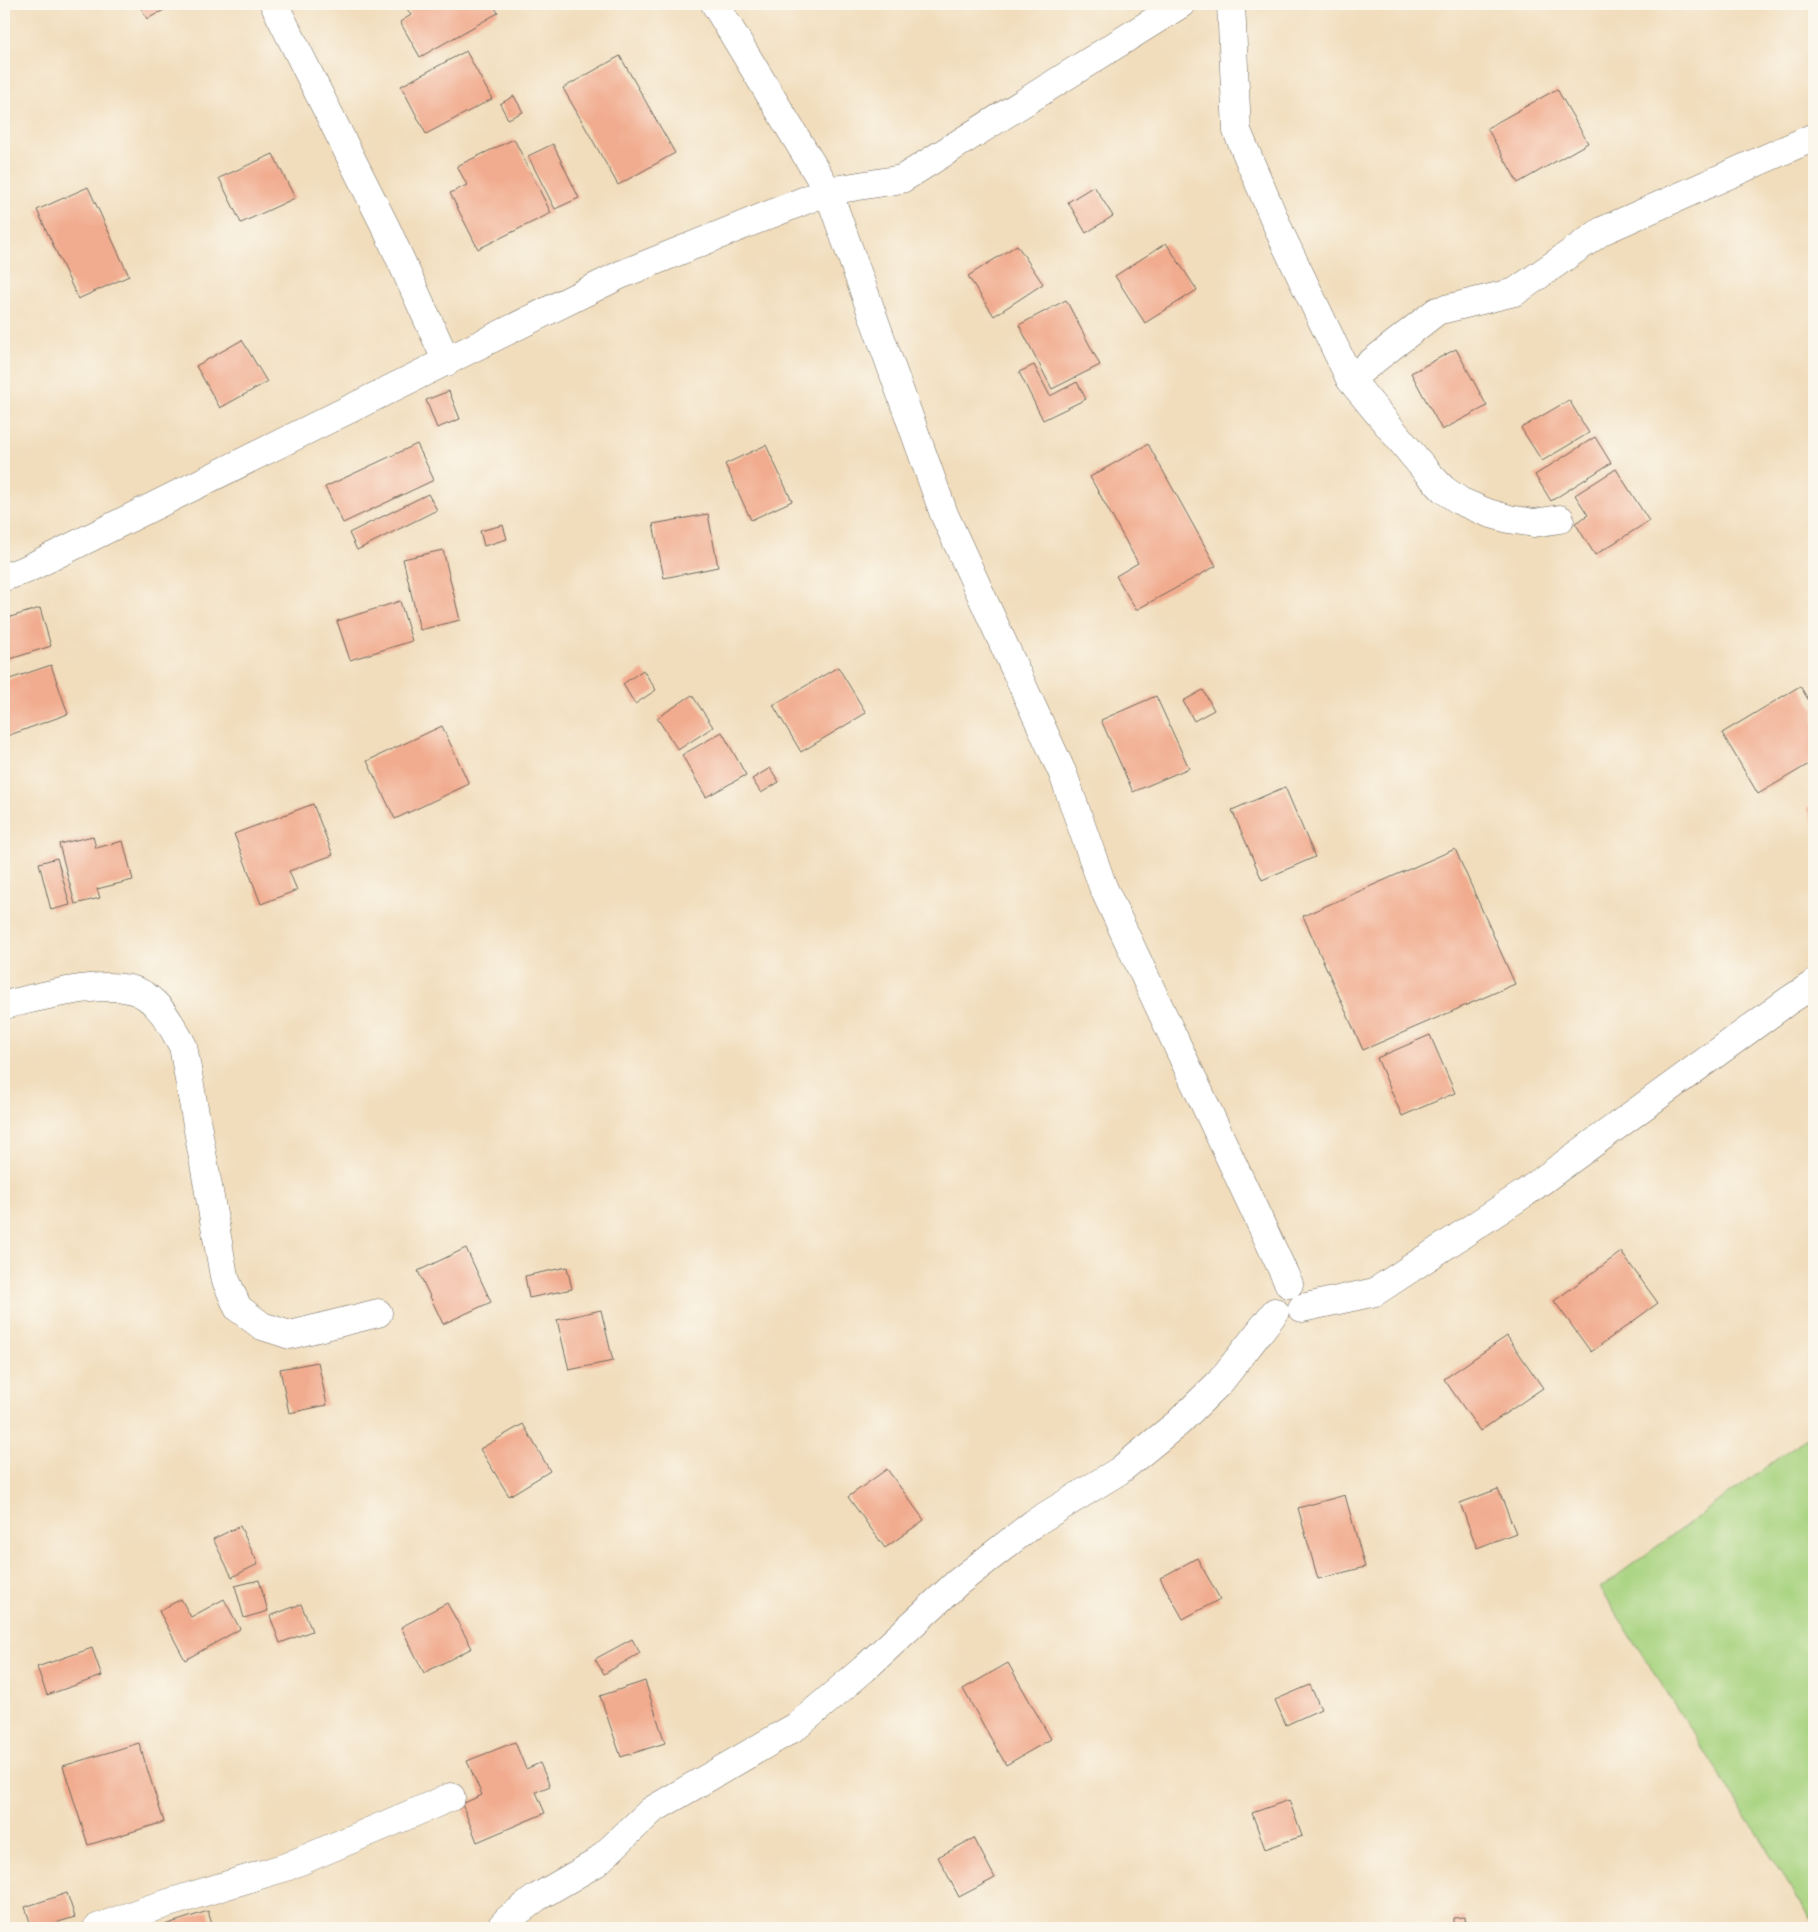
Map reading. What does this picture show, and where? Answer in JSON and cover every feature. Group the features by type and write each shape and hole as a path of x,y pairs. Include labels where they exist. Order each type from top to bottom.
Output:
{"street":[{"path":"274,4 387,230 447,362"},
{"path":"715,4 828,191 944,514 1063,774 1103,887 1289,1284"},
{"path":"4,577 25,570 620,275 828,191 902,179 1181,4"},
{"path":"1231,4 1237,131 1282,237 1350,379 1443,489 1460,501 1488,513 1509,519 1534,523 1560,519"},
{"path":"1350,379 1437,311 1515,292 1602,231 1814,137"},
{"path":"1302,1308 1375,1292 1525,1193 1814,984"},
{"path":"4,1005 80,988 116,986 143,994 165,1014 183,1046 224,1276 238,1308 262,1326 290,1336 378,1313"},
{"path":"500,1928 507,1920 536,1898 596,1863 652,1810 796,1726 864,1670 958,1583 1034,1524 1118,1471 1178,1423 1220,1382 1275,1312"},
{"path":"97,1928 149,1909 286,1867 450,1797"}],"green space":[{"path":"1814,1432 1814,1923 1600,1588"}],"building":[{"path":"139,4 175,4 147,19"},
{"path":"404,4 493,4 498,13 420,57 400,22 411,15"},
{"path":"466,51 492,99 426,134 401,86"},
{"path":"620,56 675,153 618,185 563,88"},
{"path":"1557,89 1588,143 1518,183 1487,128"},
{"path":"514,96 523,112 508,119 500,104"},
{"path":"514,139 551,213 478,249 450,193 467,185 457,166"},
{"path":"553,144 579,198 555,209 528,156"},
{"path":"273,154 295,198 241,223 219,178"},
{"path":"1094,186 1113,216 1086,233 1068,202"},
{"path":"88,187 129,276 78,299 37,210"},
{"path":"1166,243 1197,290 1145,323 1115,276"},
{"path":"1017,245 1043,284 994,316 968,276"},
{"path":"1066,300 1100,365 1052,389 1019,325"},
{"path":"242,340 267,382 220,408 196,366"},
{"path":"1456,349 1487,406 1442,430 1411,373"},
{"path":"1034,365 1050,396 1077,382 1086,399 1043,420 1019,372"},
{"path":"449,391 460,419 437,428 426,400"},
{"path":"1569,400 1589,433 1542,461 1521,428"},
{"path":"1595,437 1611,463 1551,501 1535,475"},
{"path":"417,444 434,480 343,523 325,487"},
{"path":"1148,444 1216,566 1136,610 1116,576 1138,563 1090,477"},
{"path":"766,445 792,501 751,520 725,464"},
{"path":"1616,469 1649,521 1595,555 1575,523 1588,515 1575,495"},
{"path":"428,494 437,510 357,550 349,533"},
{"path":"708,514 718,567 664,578 653,524"},
{"path":"503,525 507,539 484,546 480,531"},
{"path":"443,550 460,620 420,630 403,559"},
{"path":"400,601 412,641 350,660 337,621"},
{"path":"40,608 51,646 4,661 4,619"},
{"path":"51,665 68,714 7,736 4,726 4,681"},
{"path":"838,667 866,713 801,752 773,705"},
{"path":"643,670 656,690 635,704 623,684"},
{"path":"1800,686 1814,709 1814,761 1758,794 1722,733"},
{"path":"1203,690 1214,710 1194,721 1183,701"},
{"path":"692,695 713,727 678,750 657,718"},
{"path":"1156,696 1189,768 1133,792 1101,720"},
{"path":"442,726 469,784 395,819 367,761"},
{"path":"722,732 746,775 706,797 682,755"},
{"path":"770,768 779,782 761,793 752,779"},
{"path":"1285,787 1315,857 1262,880 1232,810"},
{"path":"313,804 333,855 289,871 297,890 261,904 234,834"},
{"path":"1814,804 1814,823 1807,808"},
{"path":"93,836 96,848 123,841 133,880 97,889 100,898 75,904 59,844"},
{"path":"1455,849 1515,984 1363,1050 1303,916"},
{"path":"57,858 70,905 51,910 39,863"},
{"path":"1430,1035 1455,1093 1402,1116 1377,1058"},
{"path":"466,1248 491,1302 443,1324 418,1271"},
{"path":"1621,1252 1658,1303 1591,1352 1554,1301"},
{"path":"567,1267 572,1289 529,1298 525,1276"},
{"path":"601,1310 613,1361 569,1370 557,1320"},
{"path":"1507,1336 1543,1388 1480,1431 1444,1379"},
{"path":"318,1362 327,1405 289,1413 280,1369"},
{"path":"523,1424 550,1471 509,1496 480,1449"},
{"path":"887,1469 924,1520 885,1548 848,1497"},
{"path":"1498,1489 1516,1533 1477,1548 1460,1503"},
{"path":"1345,1495 1365,1567 1318,1579 1298,1508"},
{"path":"240,1526 258,1564 232,1577 213,1539"},
{"path":"1197,1558 1220,1599 1183,1619 1160,1578"},
{"path":"259,1580 268,1611 244,1618 235,1586"},
{"path":"181,1599 191,1617 224,1599 240,1629 185,1660 159,1611"},
{"path":"447,1603 472,1648 424,1673 401,1627"},
{"path":"301,1604 312,1631 280,1643 270,1616"},
{"path":"632,1639 640,1653 604,1674 595,1659"},
{"path":"92,1648 102,1676 47,1695 37,1667"},
{"path":"1008,1663 1051,1739 1006,1765 963,1689"},
{"path":"645,1681 665,1743 621,1757 600,1696"},
{"path":"1310,1685 1321,1709 1286,1725 1275,1700"},
{"path":"515,1742 526,1769 540,1763 550,1786 536,1792 545,1813 477,1842 462,1804 482,1795 467,1761"},
{"path":"139,1743 164,1822 88,1845 63,1766"},
{"path":"1289,1800 1302,1836 1265,1849 1252,1813"},
{"path":"974,1838 995,1878 959,1897 938,1857"},
{"path":"67,1893 75,1917 39,1928 32,1928 25,1907"},
{"path":"208,1911 213,1928 155,1928"},
{"path":"1465,1917 1466,1928 1453,1928 1453,1918"}]}
